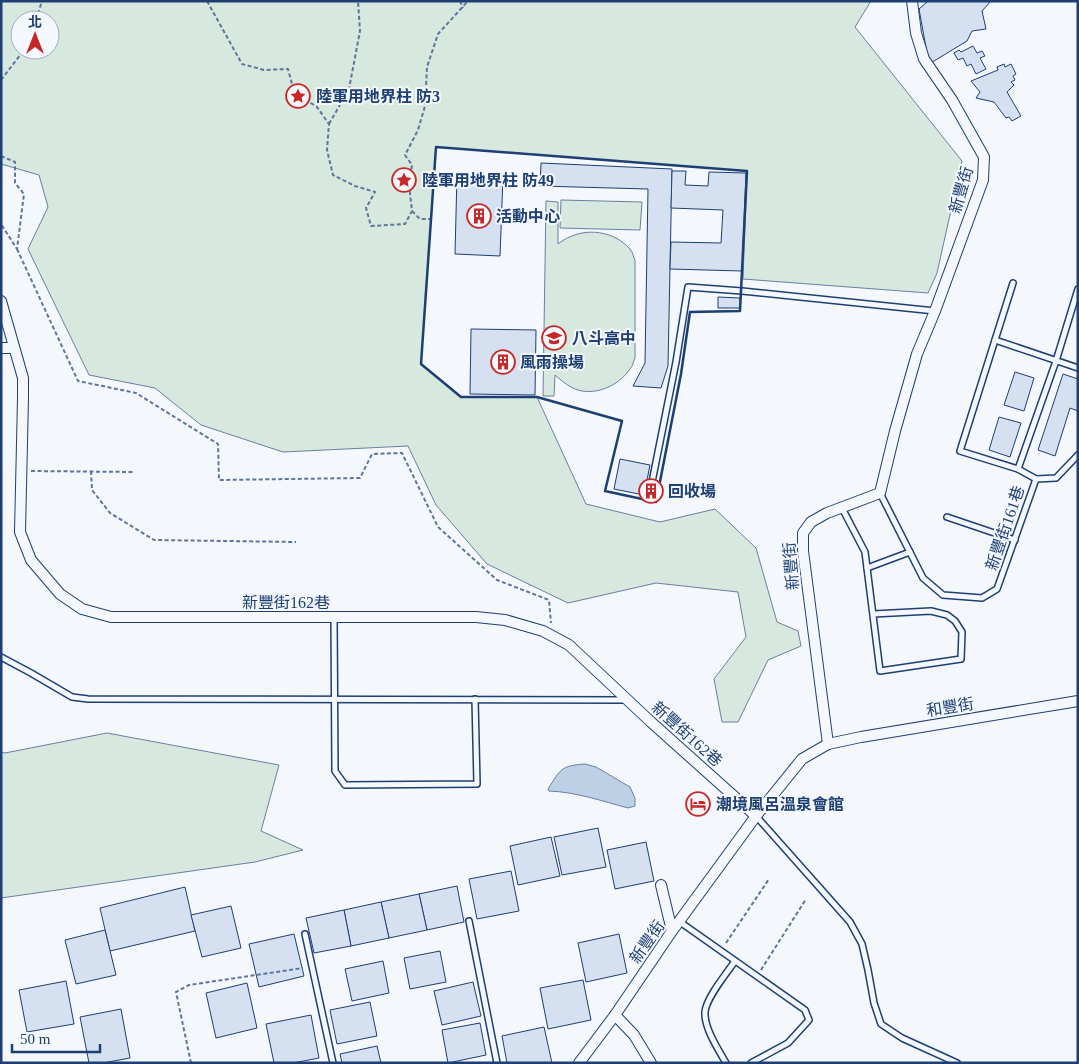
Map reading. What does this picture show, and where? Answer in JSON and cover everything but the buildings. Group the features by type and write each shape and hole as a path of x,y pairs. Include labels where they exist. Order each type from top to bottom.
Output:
{"street":[{"name":"新豐街","path":"579,1063 756,816 802,759 828,744 803,551 803,533 811,522 827,513 880,493 917,354 935,311 983,180 984,157 952,100 924,60 916,33 912,1"},
{"name":"新豐街162巷","path":"1,301 22,378 24,398 20,532 31,560 60,594 82,609 111,616 476,617 505,620 543,631 569,645 756,816"},
{"path":"1,348 14,348"},
{"name":"和豐街","path":"828,744 1078,701"},
{"path":"660,885 672,932"},
{"path":"614,1015 634,1035 651,1063"}],"lane":[{"path":"1013,283 960,451 1018,469"},
{"path":"652,482 676,362 688,287 935,311"},
{"name":"新豐街161巷","path":"880,493 924,578 943,595 982,598 997,589 1036,479 1018,469 1056,361 1078,289"},
{"path":"995,340 1078,368"},
{"path":"1036,479 1056,478 1078,455"},
{"path":"842,508 864,552 880,671 961,659 962,632 955,621 947,615 931,610 873,614"},
{"path":"947,517 1015,540"},
{"path":"867,568 910,552"},
{"path":"334,617 335,771 345,785 477,784 475,699"},
{"path":"1,657 72,698 627,700"},
{"path":"756,816 850,922 862,944 874,1003 881,1024 902,1038 957,1063"},
{"path":"469,921 497,1063"},
{"path":"680,922 805,1010 809,1020 788,1043 752,1063"},
{"path":"305,934 333,1063"},
{"path":"726,1063 711,1036 705,1012 708,1001 735,961"}],"path":[{"path":"207,1 242,64 264,70 288,69 294,92 317,107 329,124"},
{"path":"358,1 360,31 349,89 329,124 327,150 333,175 355,186 375,192 366,208 371,226 405,224 412,211 409,184 412,165 405,155 418,130 425,106 427,67 438,34 468,1"},
{"path":"460,1 463,8"},
{"path":"1,80 16,60"},
{"path":"1,156 15,162 15,183 24,194 17,249"},
{"path":"412,211 420,219 431,219"},
{"path":"1,224 17,249 78,381 136,394 218,444 219,480 360,478 372,454 402,453 438,527 497,580 549,600 552,636"},
{"path":"22,470 133,472"},
{"path":"91,471 92,490 110,514 154,540 296,542"},
{"path":"721,951 770,879"},
{"path":"757,976 806,899"},
{"path":"191,1063 176,992 189,985 312,966"}],"shaded area":[{"path":"1,1 871,1 855,27 962,161 937,273 928,293 743,279 747,171 436,147 421,364 461,397 537,397 586,504 660,522 715,509 756,548 777,622 798,631 801,646 768,660 738,722 722,722 714,679 746,637 738,592 656,583 568,603 487,564 436,505 408,446 283,452 201,425 155,388 89,375 28,249 48,207 39,175 1,164"},
{"path":"561,200 642,202 640,230 560,228"},
{"path":"546,201 558,202 558,244 566,238 575,235 595,232 614,237 622,242 631,250 635,260 635,358 631,368 621,379 609,387 596,391 589,392 574,389 555,375 554,396 543,396"},
{"path":"107,733 279,765 261,831 303,850 255,862 1,898 1,752 5,753"}],"water":[{"path":"585,764 596,767 630,787 635,798 635,806 628,808 579,795 549,791 548,789 562,770 570,766"}],"wall":[{"path":"436,147 747,171 740,311 690,312 681,374 656,502 605,491 622,421 537,397 461,397 421,364 436,147"}],"place":[{"name":"陸軍用地界柱 防3","path":"298,96"},
{"name":"陸軍用地界柱 防49","path":"404,180"},
{"name":"活動中心","path":"479,216"},
{"name":"八斗高中","path":"554,338"},
{"name":"風雨操場","path":"503,362"},
{"name":"回收場","path":"651,491"},
{"name":"潮境風呂溫泉會館","path":"698,804"}]}
